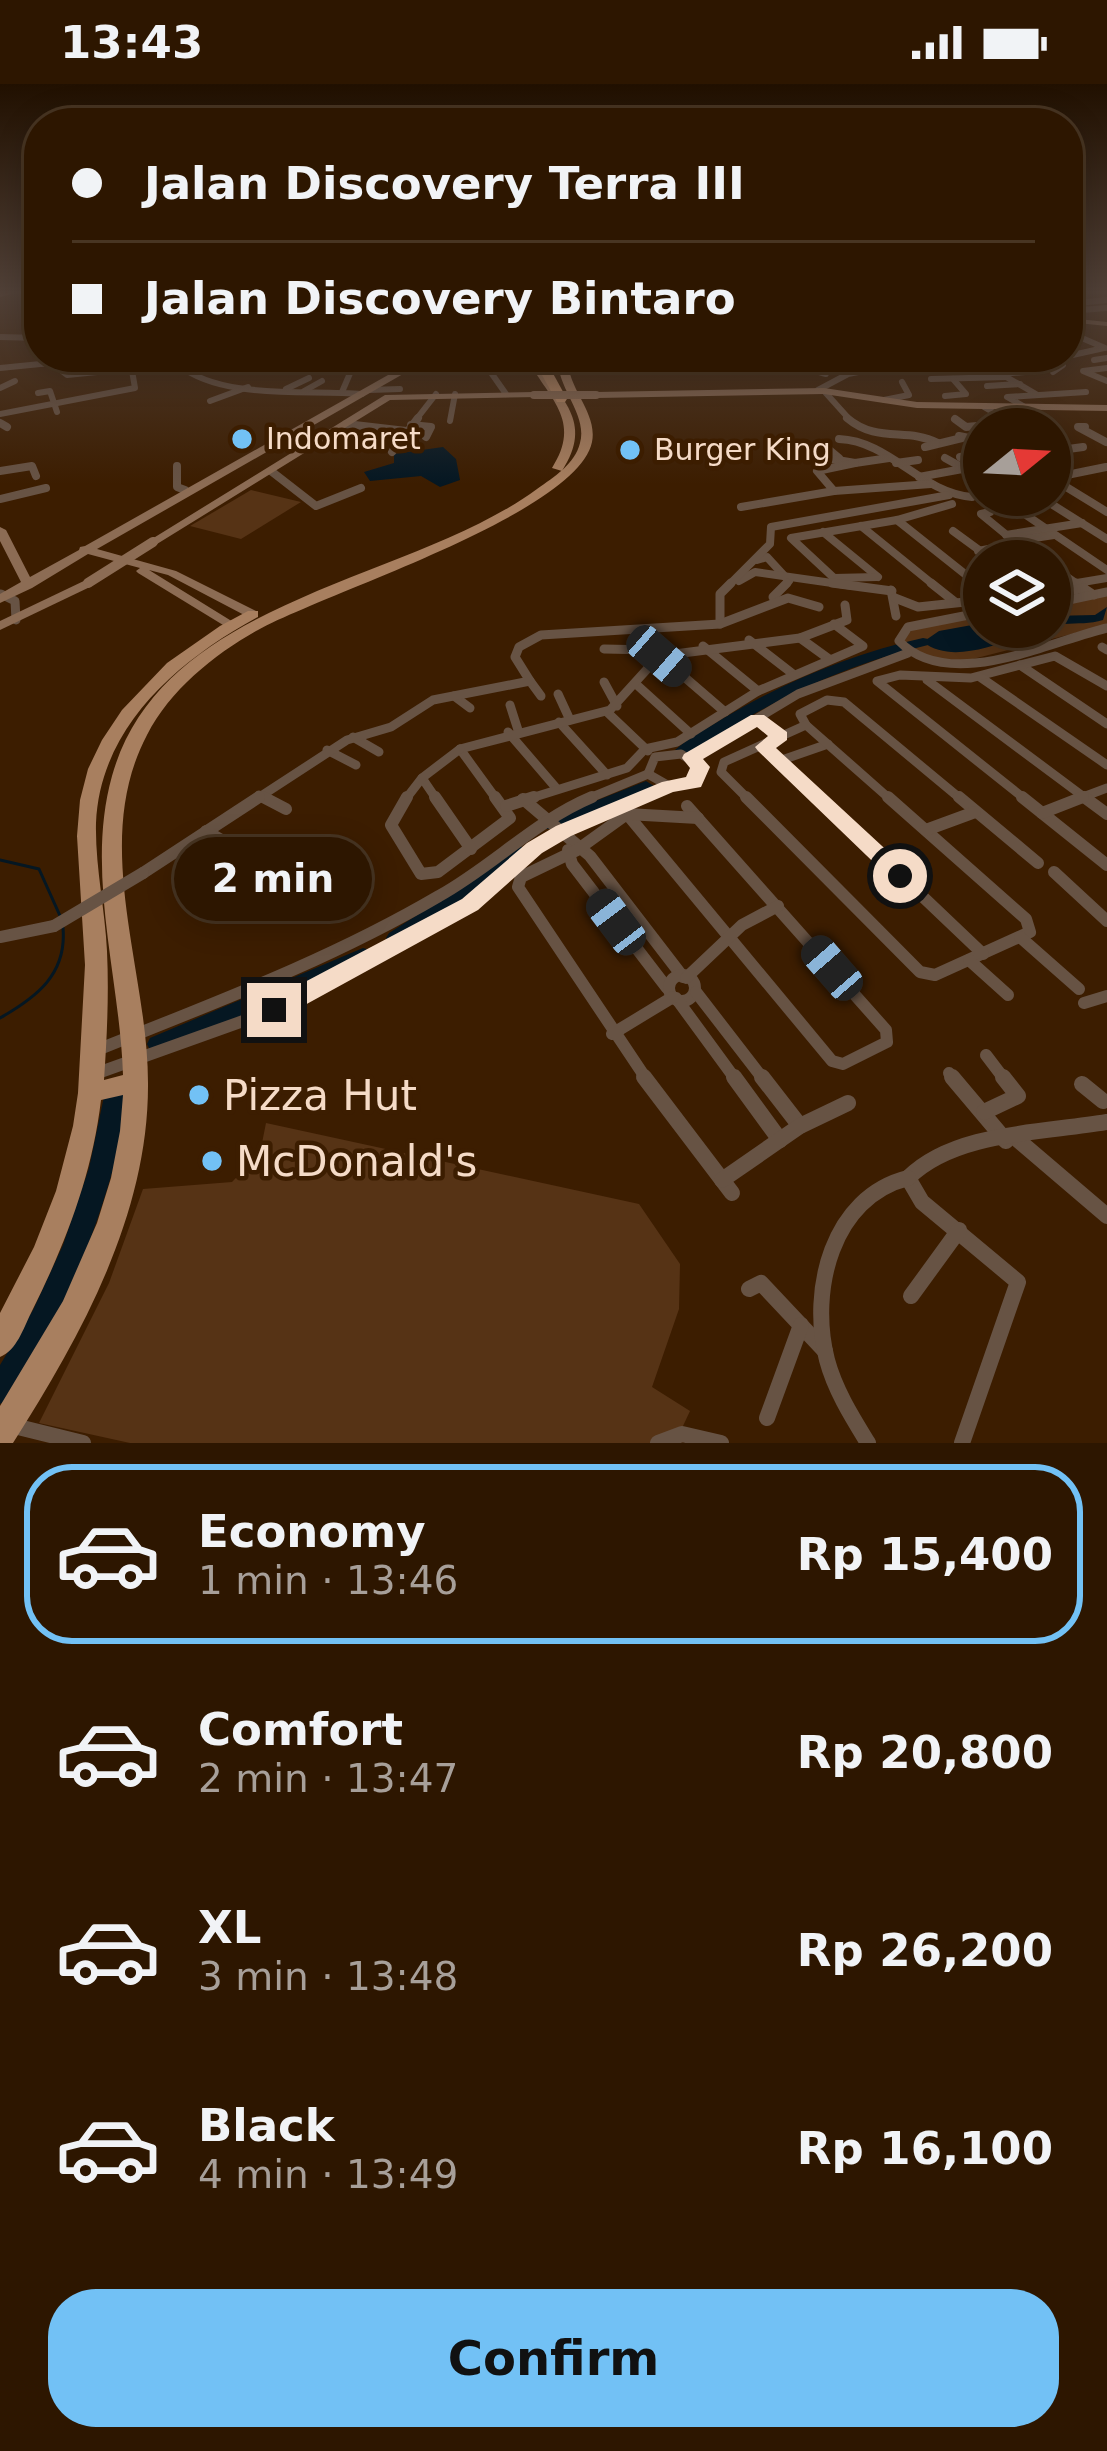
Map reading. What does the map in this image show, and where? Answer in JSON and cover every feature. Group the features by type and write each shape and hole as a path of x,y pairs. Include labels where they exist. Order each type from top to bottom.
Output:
{"highway":[{"path":"553,372 565,398"}],"main road":[{"path":"3,1429 96,1262 122,1184 136,1062 113,833 120,775 149,716 216,650 270,617 514,509 562,481 587,441 586,424 565,398 543,382 543,372"},
{"path":"557,378 559,372"},
{"path":"0,1342 64,1208 92,1073 96,950 87,833 95,776 113,735 138,701 183,658 232,625 538,485 561,465 573,440 565,398"},
{"path":"95,776 120,775"},
{"path":"92,1073 136,1062"}],"street":[{"path":"1094,360 1107,358"},
{"path":"1107,368 1083,370 1107,381"},
{"path":"0,413 57,407 137,386 133,372"},
{"path":"354,372 357,392"},
{"path":"2,596 396,372"},
{"path":"357,392 397,372"},
{"path":"490,372 506,394"},
{"path":"820,372 826,374"},
{"path":"820,392 858,372"},
{"path":"1025,372 1001,374 1036,394"},
{"path":"167,380 189,374 301,392 400,389"},
{"path":"959,406 929,382 1007,377"},
{"path":"283,390 309,378"},
{"path":"945,396 966,394 952,379"},
{"path":"0,388 16,385 15,381"},
{"path":"301,392 322,382"},
{"path":"884,400 909,394 902,382"},
{"path":"987,386 1023,384"},
{"path":"210,401 251,386"},
{"path":"38,393 50,392 57,407"},
{"path":"820,392 873,435"},
{"path":"0,626 88,583 392,396 820,392 920,409 1015,408"},
{"path":"1022,408 1007,397 1086,392"},
{"path":"1071,393 1090,408"},
{"path":"392,452 436,394"},
{"path":"450,422 455,394"},
{"path":"1071,409 1107,408"},
{"path":"955,419 963,425"},
{"path":"346,424 431,427 426,437"},
{"path":"1082,425 1078,428 1106,442"},
{"path":"330,434 370,448"},
{"path":"839,439 921,434 938,442"},
{"path":"925,447 957,435 963,438"},
{"path":"862,440 951,499"},
{"path":"820,443 841,460"},
{"path":"1071,449 1083,447"},
{"path":"1071,455 1076,457"},
{"path":"814,456 855,463"},
{"path":"945,458 963,468"},
{"path":"834,491 817,471 855,463 918,460"},
{"path":"0,471 32,466 36,476"},
{"path":"177,466 177,488 192,488"},
{"path":"1071,473 1103,466"},
{"path":"886,478 963,469"},
{"path":"271,471 318,506 362,490"},
{"path":"286,481 299,474"},
{"path":"346,482 371,497"},
{"path":"741,507 834,491 931,484"},
{"path":"0,496 46,488"},
{"path":"0,496 14,490"},
{"path":"1071,490 1107,512"},
{"path":"720,624 720,594 770,544 771,527 963,498"},
{"path":"877,577 834,578 793,538 898,520 951,499"},
{"path":"1092,502 1107,500"},
{"path":"983,516 1014,540"},
{"path":"1028,516 1107,574"},
{"path":"1070,516 1107,539"},
{"path":"898,520 963,572"},
{"path":"1019,540 1082,524"},
{"path":"861,526 955,602"},
{"path":"0,530 26,583"},
{"path":"953,531 965,540"},
{"path":"824,532 912,606 963,601"},
{"path":"1019,540 1049,532"},
{"path":"82,551 172,573 253,614"},
{"path":"82,551 149,574 232,625"},
{"path":"757,560 767,556 789,581"},
{"path":"736,583 751,572 894,595"},
{"path":"1071,589 1107,574"},
{"path":"1071,580 1094,596"},
{"path":"773,597 789,581"},
{"path":"1071,600 1107,592"},
{"path":"894,595 896,616"},
{"path":"2,596 15,601 16,620"},
{"path":"541,696 515,657 519,647 548,633 720,624 788,598 819,607"},
{"path":"752,600 759,611"},
{"path":"740,603 759,611"},
{"path":"935,604 948,616"},
{"path":"834,624 863,646 758,691 627,768 523,799 508,809 503,827 438,872 421,874 392,825 407,791 478,737 612,709 659,656 748,640 800,638 848,617 845,605"},
{"path":"906,651 898,634 963,614"},
{"path":"691,758 833,677 906,651 954,664 1107,628"},
{"path":"800,638 829,659"},
{"path":"748,640 793,674"},
{"path":"703,646 758,691"},
{"path":"604,649 646,648 725,712"},
{"path":"1107,686 1059,656 980,676 914,672 877,683 1107,865"},
{"path":"954,664 955,678"},
{"path":"1020,665 1107,724"},
{"path":"914,672 1107,814"},
{"path":"980,676 1107,765"},
{"path":"0,937 54,926 353,737 392,727 433,700 530,681"},
{"path":"604,682 612,709 650,753 649,774"},
{"path":"637,685 691,734"},
{"path":"558,694 564,721 607,775"},
{"path":"454,696 470,708"},
{"path":"806,724 765,747 724,762 721,772 920,972 935,975 1020,937 1030,932 1028,922 800,714 827,700 844,702 1038,863"},
{"path":"510,705 513,731 557,789"},
{"path":"762,716 784,734"},
{"path":"353,737 379,752"},
{"path":"779,761 828,744"},
{"path":"765,747 976,957 1008,995"},
{"path":"459,748 508,809"},
{"path":"327,750 356,765"},
{"path":"92,1073 136,1062 274,1010 470,905 556,824 699,778 700,767 691,758 650,753"},
{"path":"649,774 669,786"},
{"path":"136,1062 444,894 556,824 649,774"},
{"path":"422,778 471,849"},
{"path":"1042,813 1107,788"},
{"path":"537,794 672,994 780,1140"},
{"path":"259,795 286,809"},
{"path":"523,799 556,824"},
{"path":"220,809 225,805 236,811"},
{"path":"627,814 834,1062 843,1064 884,1045 889,1035 687,806"},
{"path":"926,830 975,812"},
{"path":"698,818 627,814 573,852 520,877 518,887 612,1034 727,1186 800,1126 848,1103"},
{"path":"206,831 238,850"},
{"path":"573,852 590,856 800,1126"},
{"path":"1054,872 1107,921"},
{"path":"612,1034 689,982 729,937 778,906"},
{"path":"368,935 386,954"},
{"path":"1020,937 1081,996 1107,996"},
{"path":"672,994 671,980 689,982"},
{"path":"984,1112 1018,1096 986,1055"},
{"path":"949,1073 1012,1140 1107,1216"},
{"path":"1082,1084 1099,1102"},
{"path":"908,1178 918,1164 952,1149 1107,1122"},
{"path":"908,1178 922,1202 1008,1268 1019,1289 962,1443"},
{"path":"825,1351 827,1255 860,1202 895,1179 908,1178"},
{"path":"911,1296 959,1230"},
{"path":"749,1289 761,1283 825,1351 851,1417 868,1443"},
{"path":"767,1418 801,1325"},
{"path":"3,1429 83,1443"},
{"path":"658,1443 682,1434 721,1443"}],"shaded area":[{"path":"251,490 301,502 241,539 190,526"},
{"path":"1107,594 1107,625 1071,634 1071,602"},
{"path":"963,618 963,648 1016,648 943,663 906,648 904,637 917,626"},
{"path":"266,1123 639,1204 680,1264 679,1309 652,1387 690,1411 675,1443 130,1443 39,1423 109,1283 143,1189 232,1182 260,1153"}],"water":[{"path":"443,447 456,459 460,480 440,487 421,476 370,481 364,472 394,463 394,454"},
{"path":"1107,607 1103,620 1071,624 1071,616 1095,615"},
{"path":"963,627 963,648 983,648 955,652 923,642 939,631"}],"waterway":[{"path":"683,750 769,699 828,671 923,642"},
{"path":"551,825 646,786"},
{"path":"396,938 465,894 515,850"},
{"path":"0,860 39,869 61,918"},
{"path":"0,1018 26,1002 55,971 63,928"},
{"path":"158,1044 363,955"},
{"path":"0,1390 43,1319 76,1245 101,1168 117,1087"}],"place":[{"name":"Indomaret","path":"242,439"},
{"name":"Burger King","path":"630,450"},
{"name":"Pizza Hut","path":"199,1095"},
{"name":"McDonald's","path":"212,1161"}],"route":[{"path":"274,1010 470,905 535,848 564,831 669,786 694,782 701,773 691,758 758,719 781,736 765,747 900,876"}]}
